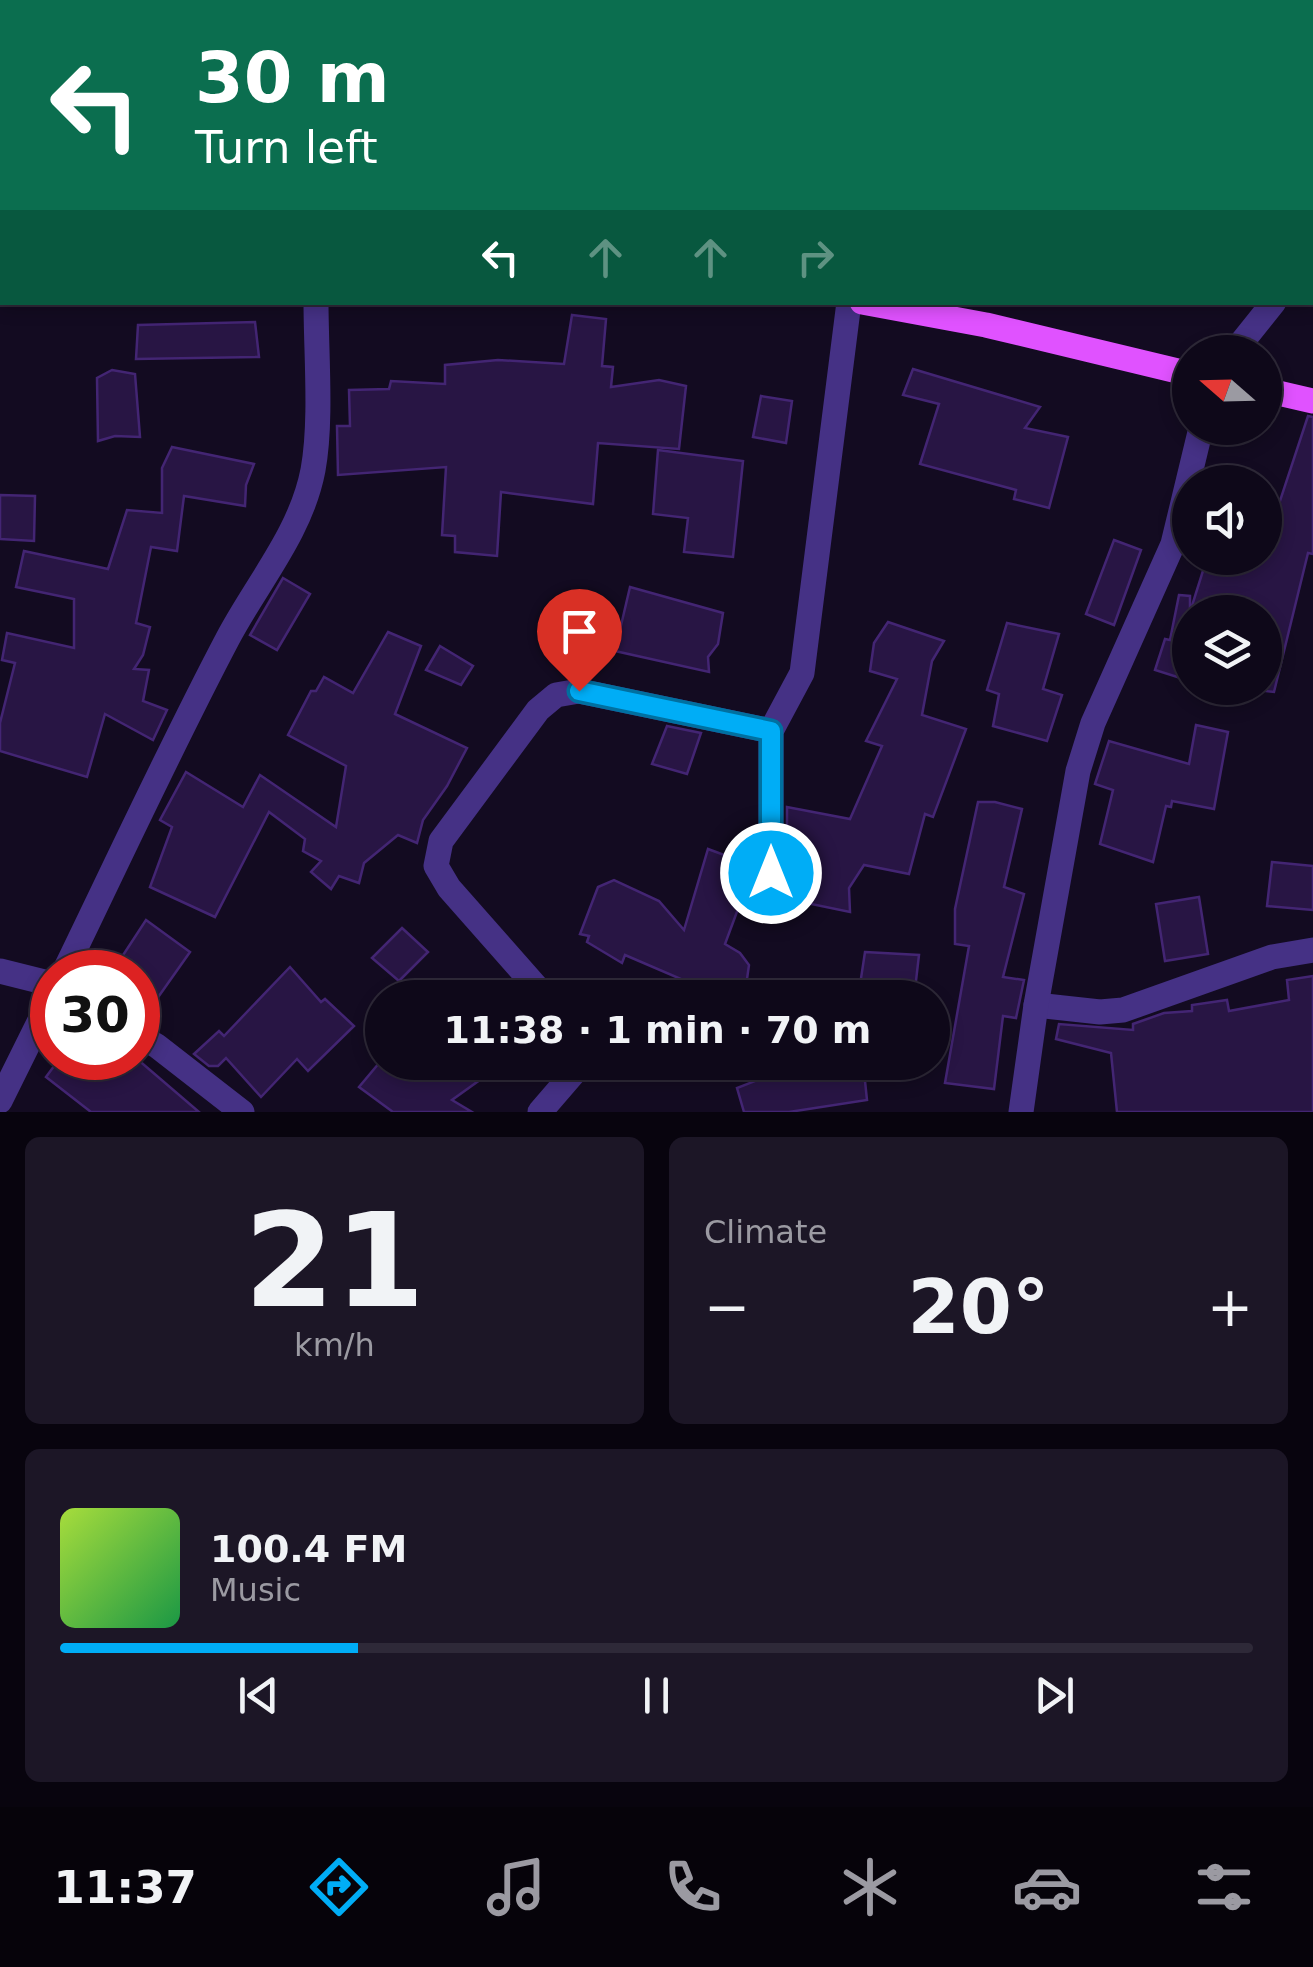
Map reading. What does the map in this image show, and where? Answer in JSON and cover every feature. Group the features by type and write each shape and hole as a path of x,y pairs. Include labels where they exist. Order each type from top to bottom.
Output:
{"main road":[{"path":"878,305 986,325 1172,370"},
{"path":"1282,394 1313,401"}],"street":[{"path":"75,950 229,635 276,560 302,507 313,469 316,436 316,305"},
{"path":"771,908 771,731 802,674 849,305"},
{"path":"1248,335 1272,305"},
{"path":"1021,1112 1078,771 1093,724 1173,544 1197,445"},
{"path":"530,980 449,888 436,866 442,841 538,710 556,695 579,691 771,731"},
{"path":"1036,1005 1100,1012 1123,1010 1272,957 1313,950"},
{"path":"0,970 30,978"},
{"path":"0,1101 30,1040"},
{"path":"160,1048 242,1112"},
{"path":"540,1112 568,1080"}],"building":[{"path":"572,315 606,319 602,366 613,367 611,387 659,380 686,386 679,449 598,443 593,504 501,492 497,556 455,552 455,536 442,535 446,467 338,475 337,426 350,426 349,390 389,389 391,381 445,384 445,365 498,360 564,364"},
{"path":"255,322 259,357 136,359 138,325"},
{"path":"913,369 1040,407 1025,428 1068,437 1049,508 1014,499 1016,490 920,464 939,404 903,395"},
{"path":"112,370 135,374 140,437 115,436 98,441 97,378"},
{"path":"761,396 792,401 786,443 753,437"},
{"path":"1308,416 1313,417 1313,554 1308,553 1282,659 1282,595 1195,595 1202,575 1282,575 1282,495"},
{"path":"172,447 254,464 246,485 245,506 184,496 177,551 151,547 136,623 150,627 143,655 134,669 149,670 143,701 167,710 153,740 105,714 87,777 0,751 0,723 15,663 2,660 7,633 74,648 74,599 16,587 24,551 108,569 127,510 162,513 162,468"},
{"path":"658,450 743,461 733,557 684,552 688,518 653,514"},
{"path":"0,495 35,496 34,541 0,539"},
{"path":"1114,540 1141,550 1114,625 1086,614"},
{"path":"283,578 310,594 277,650 250,635"},
{"path":"630,587 723,613 718,644 708,657 709,672 615,651"},
{"path":"888,622 944,641 932,661 922,715 966,729 933,817 925,814 909,874 864,865 849,888 850,912 787,899 787,807 850,819 882,746 866,741 897,679 870,671 874,643"},
{"path":"1007,623 1059,634 1043,689 1062,695 1047,741 993,726 999,694 987,690"},
{"path":"1172,630 1172,675 1155,670 1165,639 1170,640"},
{"path":"388,632 421,646 395,714 467,748 423,820 417,843 398,835 364,863 359,883 339,876 331,889 311,872 321,861 303,851 305,839 269,812 215,917 150,887 172,827 160,820 186,772 243,807 260,775 336,827 346,766 288,735 311,691 316,691 324,677 353,693"},
{"path":"440,646 473,666 461,685 426,670"},
{"path":"1196,725 1228,732 1214,809 1172,801 1171,807 1166,806 1153,862 1100,844 1113,790 1095,784 1109,741 1189,764"},
{"path":"667,726 701,733 687,774 652,764"},
{"path":"978,802 1022,809 1004,887 1024,894 1003,977 1024,980 1016,1018 1003,1016 994,1089 945,1083 950,1080 950,1054 969,946 955,944 955,909"},
{"path":"708,849 754,866 725,944 740,953 749,965 747,980 681,980 625,955 622,963 587,942 589,936 580,934 598,887 614,880 659,901 684,930"},
{"path":"1272,862 1313,866 1313,910 1267,906"},
{"path":"1199,897 1208,954 1165,961 1156,904"},
{"path":"146,920 190,952 160,994 160,950 126,950"},
{"path":"402,928 428,952 400,980 372,958"},
{"path":"865,952 919,955 916,980 861,980"},
{"path":"290,967 321,1002 325,999 354,1026 308,1071 297,1059 261,1097 226,1058 218,1066 209,1066 194,1054 219,1031 224,1036"},
{"path":"1313,976 1313,1112 1117,1112 1111,1053 1056,1039 1059,1024 1133,1030 1133,1024 1164,1013 1192,1011 1192,1005 1227,1000 1229,1011 1289,1000 1287,980"},
{"path":"160,1079 199,1112 91,1112 50,1080"},
{"path":"365,1080 480,1080 452,1100 472,1112 393,1112 359,1087"},
{"path":"758,1080 865,1080 867,1100 789,1112 744,1112 737,1088"}],"route":[{"path":"579,691 771,731 771,873"}]}
